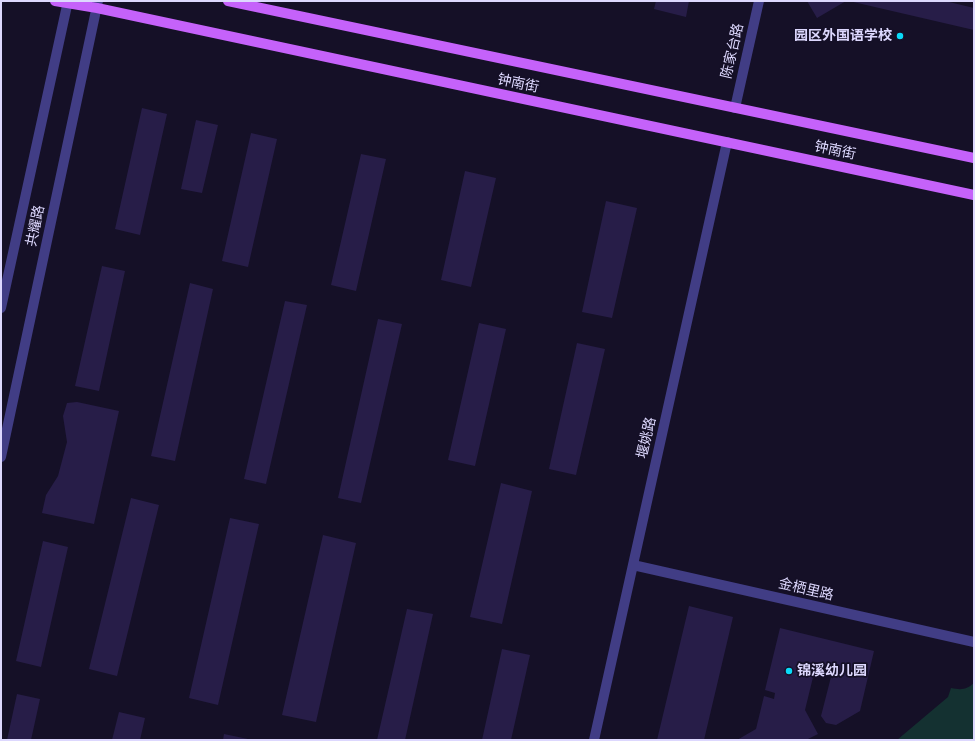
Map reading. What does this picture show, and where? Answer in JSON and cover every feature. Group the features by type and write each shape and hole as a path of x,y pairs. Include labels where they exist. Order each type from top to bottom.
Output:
{"main road":[{"name":"钟南街","path":"55,1 98,5 974,195"},
{"name":"钟南街","path":"228,1 974,158"}],"street":[{"name":"陈家台路","path":"735,108 759,1"},
{"name":"共耀路","path":"1,308 67,2"},
{"name":"共耀路","path":"1,457 98,5"},
{"name":"堰姚路","path":"594,740 727,142"},
{"name":"金栖里路","path":"633,565 974,642"}],"green space":[{"path":"974,683 974,740 897,740 948,697 951,688 963,689"}],"building":[{"path":"656,1 689,1 686,17 654,9"},
{"path":"807,1 846,1 817,18"},
{"path":"849,1 945,1 974,8 974,30"},
{"path":"142,108 167,114 140,235 115,229"},
{"path":"196,120 218,125 202,193 181,189"},
{"path":"251,133 277,139 248,267 222,261"},
{"path":"361,154 386,159 356,291 331,285"},
{"path":"465,171 496,178 471,287 441,280"},
{"path":"606,201 637,208 612,318 582,312"},
{"path":"102,266 125,271 99,391 75,386"},
{"path":"190,283 213,289 175,461 151,456"},
{"path":"285,301 307,305 266,484 244,479"},
{"path":"378,319 402,324 361,503 338,498"},
{"path":"479,323 506,329 475,466 448,460"},
{"path":"577,343 605,349 576,475 549,469"},
{"path":"77,402 119,411 94,524 42,513 46,495 58,476 67,442 63,416 67,403"},
{"path":"501,483 532,491 502,624 470,617"},
{"path":"131,498 159,505 117,676 89,669"},
{"path":"230,518 259,524 218,705 189,698"},
{"path":"323,535 356,543 316,722 282,715"},
{"path":"43,541 68,547 41,667 16,661"},
{"path":"689,606 733,617 704,740 657,740"},
{"path":"407,609 433,614 405,740 377,740"},
{"path":"780,628 874,651 860,711 836,725 826,723 821,716 832,673 815,669 805,710 818,734 806,740 737,740 756,729 764,696 774,699 775,693 765,690"},
{"path":"502,649 530,655 511,740 482,740"},
{"path":"17,694 40,699 31,740 7,740"},
{"path":"119,712 145,718 140,740 112,740"},
{"path":"224,734 248,739 248,740 223,740"}],"place":[{"name":"园区外国语学校","path":"900,36"},
{"name":"锦溪幼儿园","path":"789,671"}]}
